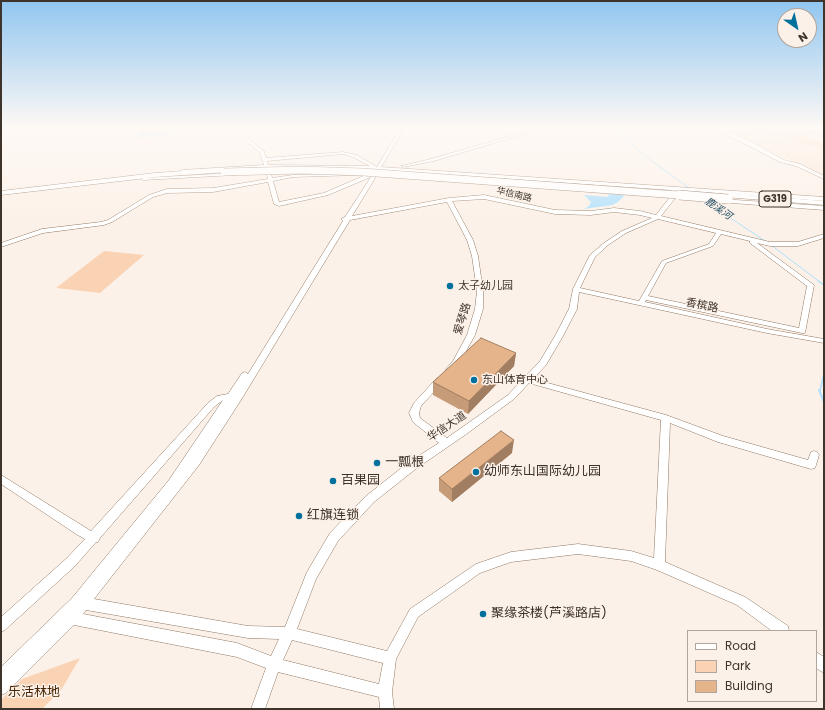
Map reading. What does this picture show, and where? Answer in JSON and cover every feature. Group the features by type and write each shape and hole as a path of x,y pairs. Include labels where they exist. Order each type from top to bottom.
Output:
{"highway":[{"name":"G319","path":"1,197 154,175 224,171 300,170 362,172 824,204"},
{"name":"G319","path":"1,193 129,179 144,179 224,171"}],"street":[{"path":"363,162 374,171 674,193 685,190 824,199"},
{"path":"1,688 80,602 196,462 238,398 379,162"},
{"path":"270,177 277,204 283,204 330,193 374,171 380,162"},
{"path":"2,245 42,231 102,224 158,193 180,190 213,190 270,177 360,174 423,162"},
{"path":"787,162 798,165 824,178"},
{"path":"154,175 222,168 261,166 374,171 674,193 696,199 824,208"},
{"path":"144,179 268,173 360,174"},
{"name":"华信大道","path":"258,709 274,664 289,633 311,576 334,537 370,499 413,465 511,397 543,363 559,336 573,309 576,289 592,256 624,232 658,217 674,193"},
{"name":"华信南路","path":"345,219 449,200 484,197 555,212 628,211 658,217 753,242"},
{"name":"爱琴路","path":"446,443 416,420 414,413 417,406 456,362 471,335 479,309 480,291 475,256 470,240 449,200"},
{"path":"80,602 173,483 232,396 345,219"},
{"path":"719,233 711,245 664,262 642,300 802,331 811,285 753,242"},
{"path":"753,242 784,245 811,241 824,236"},
{"name":"香槟路","path":"576,289 642,300 767,331 824,341"},
{"path":"527,380 666,418 721,439 812,465 814,456"},
{"path":"1,626 48,585 94,538 211,405 220,398 232,396"},
{"path":"659,565 666,418"},
{"path":"1,479 80,531 94,538"},
{"path":"387,709 385,692 390,658 414,613 476,570 511,557 578,549 631,556 659,565 741,601 783,630"},
{"path":"80,602 248,632 289,633 390,658"},
{"path":"67,617 237,650 274,664 385,692"},
{"path":"1,676 67,617"}],"shaded area":[{"path":"795,162 824,162 824,176"}],"green space":[{"path":"104,251 144,255 100,293 56,288"},
{"name":"乐活林地","path":"80,658 61,690 42,709 1,709 1,700 22,679"}],"water":[{"path":"609,194 625,195 618,202 612,205 584,209 589,206 591,202 584,195 608,197"}],"building":[{"name":"东山体育中心","path":"481,338 516,353 469,401 433,382"},
{"path":"501,431 514,440 452,489 439,478"}],"waterway":[{"name":"鹿溪河","path":"653,162 689,188"},
{"name":"鹿溪河","path":"705,201 765,241"},
{"name":"鹿溪河","path":"771,245 820,282"},
{"name":"鹿溪河","path":"818,281 824,285"},
{"name":"鹿溪河","path":"820,391 824,373"},
{"name":"鹿溪河","path":"819,390 824,402"}],"place":[{"name":"太子幼儿园","path":"450,286"},
{"name":"东山体育中心","path":"474,380"},
{"name":"一瓢根","path":"377,463"},
{"name":"幼师东山国际幼儿园","path":"476,472"},
{"name":"百果园","path":"333,481"},
{"name":"红旗连锁","path":"299,516"},
{"name":"聚缘茶楼(芦溪路店)","path":"483,614"}]}
